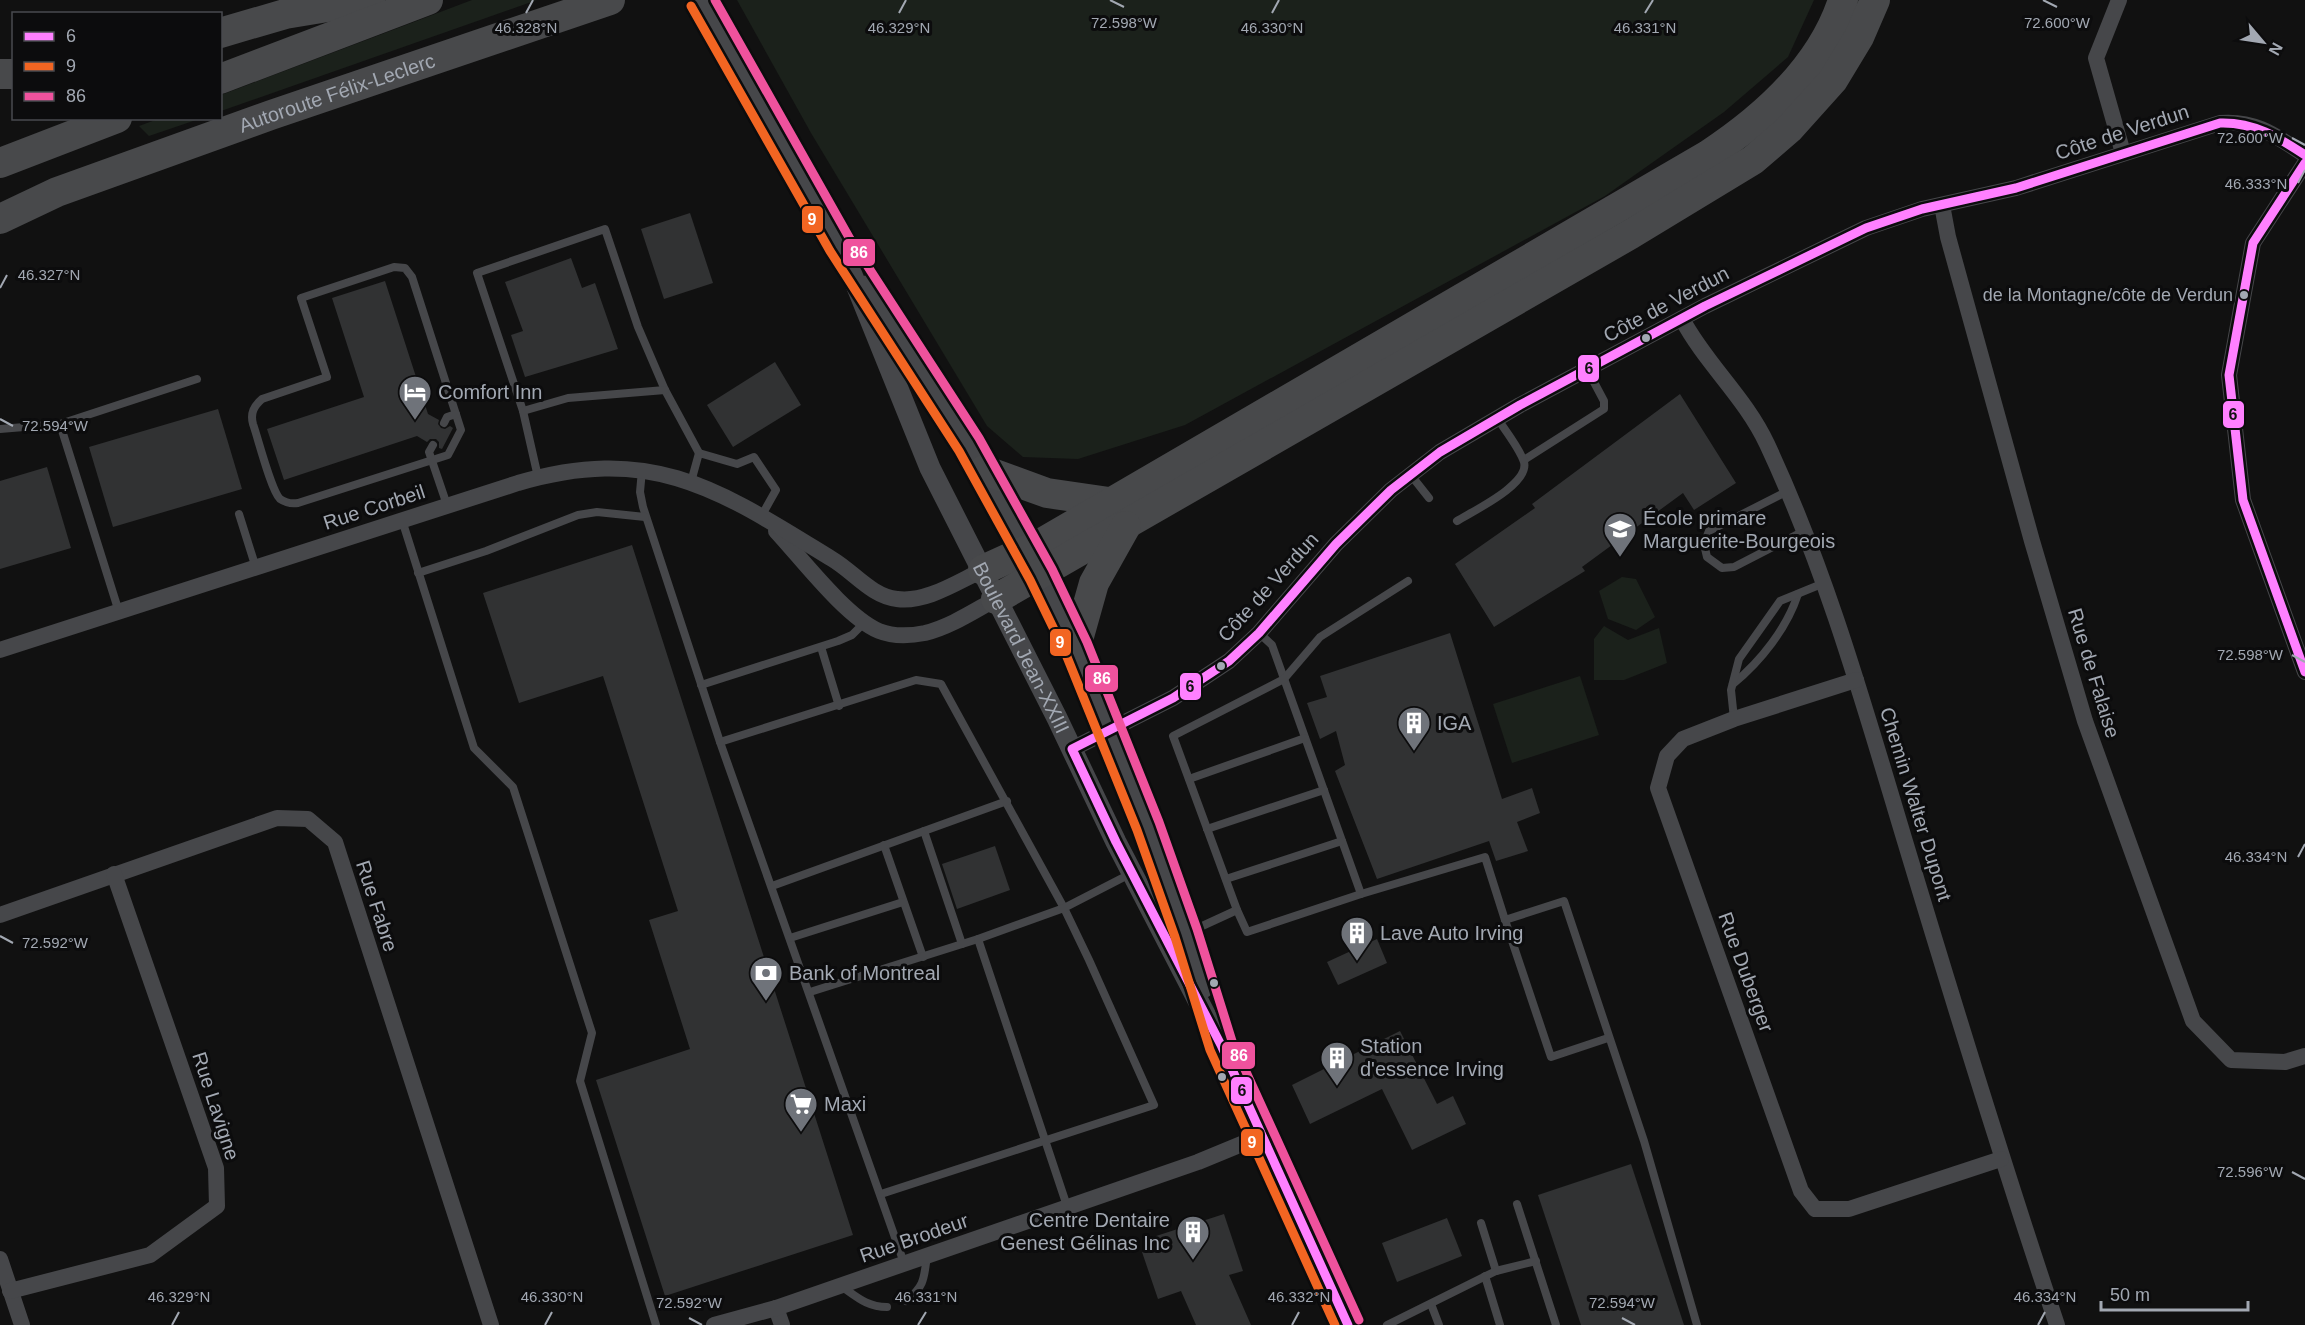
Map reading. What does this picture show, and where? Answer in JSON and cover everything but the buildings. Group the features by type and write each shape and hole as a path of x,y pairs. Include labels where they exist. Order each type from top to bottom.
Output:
{"highway":[{"path":"222,32 285,14 370,0"},
{"path":"222,78 428,0"},
{"name":"Autoroute Félix-Leclerc","path":"0,219 57,192 282,111 610,0"},
{"path":"996,599 1034,561 1109,502 1644,194 1725,144 1757,120 1798,77 1828,33 1843,0"},
{"path":"982,570 1034,561 1126,526 1640,229 1753,159 1789,129 1833,80 1855,44 1875,0"},
{"path":"0,163 112,120"},
{"path":"0,214 57,192"},
{"path":"984,470 1047,493 1109,502"},
{"path":"1076,647 1094,583 1126,526"}],"street":[{"name":"Boulevard Jean-XXIII","path":"701,0 840,245 984,470 1034,561 1076,647 1148,826 1176,937 1221,1045 1348,1325"},
{"path":"2119,0 2096,58 2123,153"},
{"name":"Côte de Verdun","path":"1072,749 1195,684 1234,657 1260,633 1354,524 1410,474 1440,452 1587,369 1845,237 1902,215 2016,188 2220,123 2239,121 2257,126 2305,155"},
{"path":"2305,163 2253,243 2229,375 2243,500 2305,672"},
{"name":"Rue de Falaise","path":"1942,205 1948,237 2010,462 2085,720 2193,1021 2231,1060 2285,1062 2305,1056"},
{"name":"Boulevard Jean-XXIII","path":"840,245 930,468 1132,873 1176,937"},
{"name":"Chemin Walter Dupont","path":"1682,319 1701,351 1751,414 1788,491 1824,583 1856,680 2001,1159 2056,1325"},
{"name":"Rue Corbeil","path":"0,651 447,505 538,477 588,468 662,473 719,493 762,515 846,567 875,591 888,597 904,600 920,598 982,570"},
{"name":"Rue Corbeil","path":"762,515 839,599 864,623 877,630 894,635 919,634 941,627 996,599"},
{"name":"Rue Duberger","path":"1856,680 1734,719 1683,739 1667,756 1659,788 1801,1191 1815,1209 1849,1209 2001,1159"},
{"name":"Rue Fabre","path":"0,915 278,818 308,819 335,842 491,1325"},
{"name":"Rue Lavigne","path":"10,1291 150,1255 217,1206 216,1168 114,874"},
{"name":"Rue Brodeur","path":"714,1325 776,1308 1198,1162 1262,1136"},
{"path":"0,1259 22,1325"},
{"path":"776,1308 782,1325"}],"lane":[{"path":"538,477 523,411 477,273 605,229 638,327 665,390 699,453 691,482"},
{"path":"394,267 401,267 408,271 412,277 461,430 448,455 432,460 298,502 286,502 279,498 262,452 252,414 255,405 262,399 327,377 301,298 394,267"},
{"path":"1524,460 1604,409 1604,401 1587,369"},
{"path":"0,429 60,424 196,378"},
{"path":"523,411 568,398 665,390"},
{"path":"444,423 447,417 456,414"},
{"path":"1457,521 1516,483 1523,473 1524,460 1497,418"},
{"path":"60,424 119,612"},
{"path":"433,445 429,452 447,505"},
{"path":"699,453 737,464 754,457 776,489 762,515"},
{"path":"642,470 640,496 645,517 720,742 904,1263"},
{"path":"1410,474 1429,498"},
{"path":"1788,491 1709,531 1705,540 1705,553 1715,564 1726,568 1734,567 1804,531"},
{"path":"418,573 486,551 578,515 597,512 645,517"},
{"path":"239,514 256,568"},
{"path":"402,520 474,748 513,788 592,1034 580,1081 656,1325"},
{"path":"1408,581 1320,637 1284,679 1173,736 1247,932 1361,894 1485,857 1551,1057 1608,1038"},
{"path":"1734,719 1730,698 1738,659 1778,603 1824,583"},
{"path":"1732,685 1753,668 1792,612 1798,594"},
{"path":"701,685 821,647 852,635 864,623"},
{"path":"1260,633 1272,645 1361,894"},
{"path":"821,647 839,706"},
{"path":"720,742 916,680 941,684 1064,908 1154,1105 881,1194"},
{"path":"1189,779 1305,738"},
{"path":"1207,829 1324,790"},
{"path":"772,886 1007,801"},
{"path":"924,831 962,944"},
{"path":"1226,879 1342,841"},
{"path":"884,846 923,957"},
{"path":"810,992 978,939 1064,908 1132,873"},
{"path":"1505,920 1564,901 1644,1141 1697,1325"},
{"path":"790,938 903,902"},
{"path":"1176,937 1238,910"},
{"path":"978,939 1066,1206"},
{"path":"1517,1204 1556,1325"},
{"path":"1481,1223 1496,1271"},
{"path":"906,1301 918,1292 924,1281 927,1255"},
{"path":"1387,1325 1496,1271 1536,1261"},
{"path":"1485,1276 1500,1325"},
{"path":"841,1285 865,1303 874,1307 887,1307"},
{"path":"1431,1304 1439,1325"}],"shaded area":[{"path":"472,0 537,0 222,111 222,95"},
{"path":"737,0 1814,0 1788,57 1724,112 1605,196 1185,425 1078,459 1023,457 987,426 811,133"},
{"path":"155,120 196,120 149,136 139,126"},
{"path":"1622,577 1636,579 1655,617 1636,630 1608,619 1599,591"},
{"path":"1604,626 1628,640 1659,628 1667,663 1624,680 1594,680 1594,639"},
{"path":"1580,676 1599,735 1512,763 1493,704"}],"transit line":[{"name":"86","path":"715,0 850,239 979,438 1052,569 1087,642 1159,822 1197,929 1232,1041 1359,1320"},
{"name":"9","path":"691,6 830,251 959,451 1030,580 1065,652 1137,830 1175,937 1210,1050 1335,1325"},
{"name":"6","path":"1348,1325 1221,1045 1116,842 1072,749 1173,698 1229,661 1259,633 1336,544 1391,490 1440,452 1520,405 1705,306 1866,228 1922,209 2016,188 2220,123 2255,128 2305,155"},
{"name":"6","path":"2305,163 2253,243 2229,375 2243,500 2305,672"}],"place":[{"name":"de la Montagne/côte de Verdun","path":"2244,295"},
{"name":"Comfort Inn","path":"415,421"},
{"name":"École primare Marguerite-Bourgeois","path":"1620,558"},
{"name":"IGA","path":"1414,752"},
{"name":"Lave Auto Irving","path":"1357,962"},
{"name":"Bank of Montreal","path":"766,1002"},
{"name":"Station d'essence Irving","path":"1337,1087"},
{"name":"Maxi","path":"801,1133"},
{"name":"Centre Dentaire Genest Gélinas Inc","path":"1193,1261"}]}
